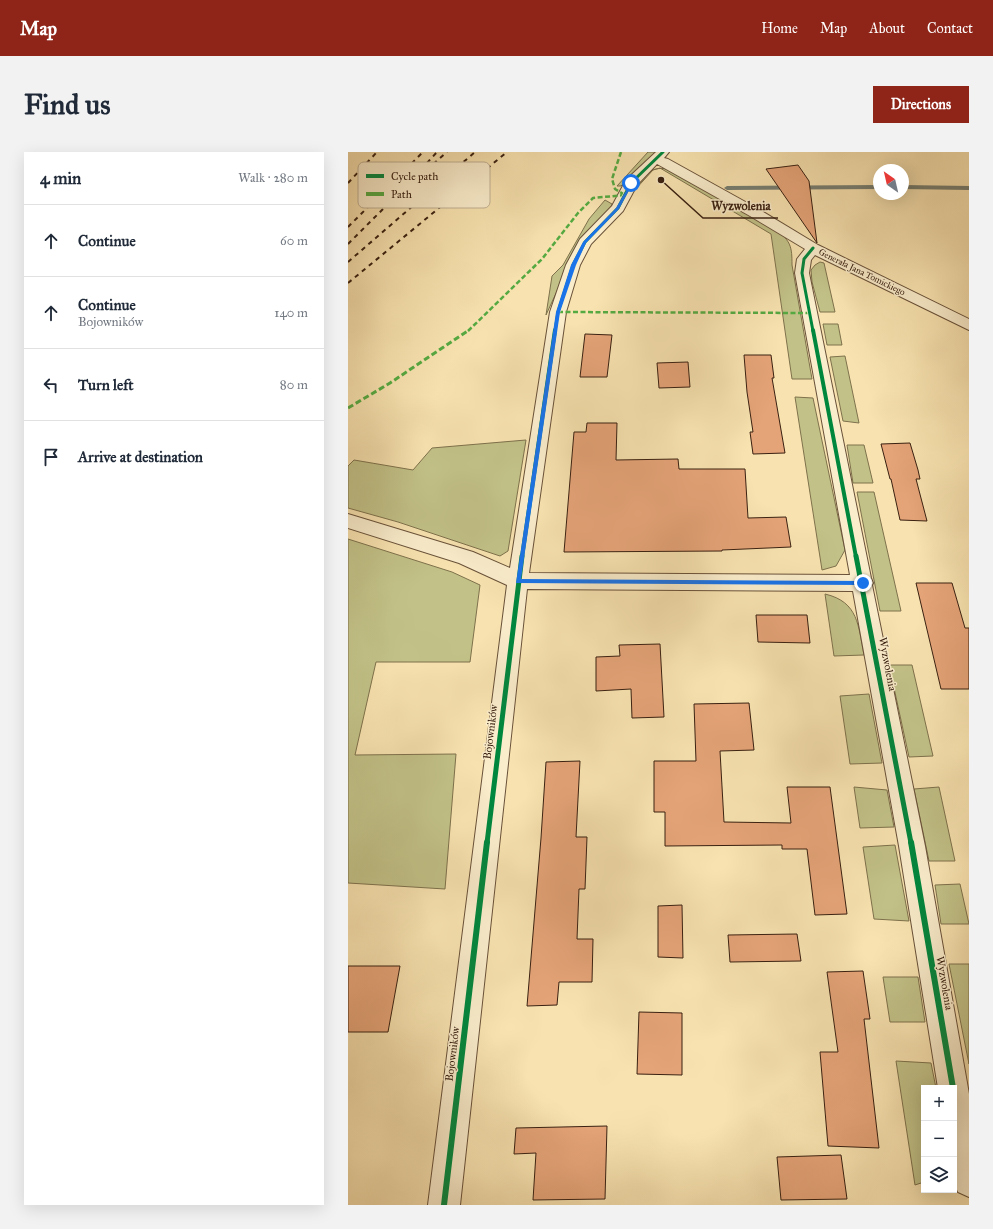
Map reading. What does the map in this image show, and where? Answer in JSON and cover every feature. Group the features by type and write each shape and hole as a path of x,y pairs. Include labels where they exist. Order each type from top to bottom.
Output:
{"street":[{"name":"Generała Jana Tomickiego","path":"659,156 670,166 755,213 813,248 969,325"},
{"name":"Bojowników","path":"444,1205 518,581 558,312 573,265 585,242 618,208 631,183 659,156"},
{"name":"Wyzwolenia","path":"813,248 804,259 802,273 863,583 912,846 952,1085"},
{"path":"348,520 466,556 518,581 863,583"},
{"path":"957,1111 969,1181"}],"green space":[{"path":"648,152 656,152 621,186 617,186"},
{"path":"661,169 668,169 776,230 788,241 792,253 792,265 812,379 792,379 771,234"},
{"path":"653,170 633,192 632,189 643,176"},
{"path":"605,200 612,204 611,210 580,241 546,315 552,276 563,265 589,219"},
{"path":"820,262 824,263 835,312 820,312 812,282 811,270"},
{"path":"823,324 838,324 842,345 827,345"},
{"path":"845,356 859,423 843,421 830,357"},
{"path":"795,397 813,398 845,550 836,566 822,570"},
{"path":"526,440 508,551 500,556 398,522 348,508 348,466 354,460 413,470 432,448"},
{"path":"847,445 864,445 873,483 853,483"},
{"path":"857,492 874,492 901,611 880,611"},
{"path":"348,539 452,572 480,585 470,662 376,662 355,755 456,754 445,889 348,883"},
{"path":"825,594 845,603 851,609 858,625 864,655 834,656"},
{"path":"889,665 912,665 933,756 909,757"},
{"path":"869,694 882,763 850,764 840,696"},
{"path":"854,787 887,790 894,827 860,828"},
{"path":"939,787 955,861 929,861 914,789"},
{"path":"895,845 909,921 874,919 863,847"},
{"path":"960,884 969,924 941,924 935,885"},
{"path":"949,964 969,964 969,1064"},
{"path":"883,977 918,977 925,1022 890,1022"},
{"path":"896,1061 931,1063 935,1085 921,1085 921,1183 915,1185"}],"building":[{"path":"798,165 809,181 817,243 766,169"},
{"path":"585,334 612,335 607,377 580,377"},
{"path":"744,355 771,355 774,378 772,378 785,453 753,454 750,432 753,432 747,392"},
{"path":"688,362 690,387 659,388 657,363"},
{"path":"587,423 617,423 616,460 678,459 679,469 745,469 748,518 786,517 791,547 722,551 564,552 574,432 586,432"},
{"path":"910,443 920,479 916,479 927,521 900,520 891,479 881,444"},
{"path":"916,583 952,583 965,628 969,628 969,689 941,689"},
{"path":"756,615 807,615 810,643 758,642"},
{"path":"660,644 664,717 632,718 631,689 596,691 596,657 620,656 619,645"},
{"path":"749,703 754,750 720,751 724,822 791,823 787,787 830,787 847,914 815,915 807,849 782,849 782,845 665,846 665,812 654,812 654,761 696,761 694,704"},
{"path":"580,761 576,837 587,837 585,889 579,889 577,939 593,939 592,982 559,982 557,1005 527,1006 546,762"},
{"path":"682,905 683,958 658,957 658,906"},
{"path":"797,934 801,961 730,962 728,935"},
{"path":"348,966 400,966 388,1032 348,1032"},
{"path":"863,971 870,1019 864,1019 879,1148 828,1146 820,1052 838,1052 827,972"},
{"path":"639,1012 682,1013 682,1075 637,1074"},
{"path":"607,1126 605,1199 533,1200 536,1153 514,1154 516,1128"},
{"path":"841,1155 847,1199 781,1200 777,1157"}],"waterway":[{"path":"727,188 873,187"},
{"path":"909,187 969,188"}],"railway":[{"path":"368,162 377,152"},
{"path":"413,162 423,152"},
{"path":"428,162 437,152"},
{"path":"436,162 447,152"},
{"path":"463,162 475,152"},
{"path":"490,166 507,152"},
{"path":"348,183 358,172"},
{"path":"348,227 367,208"},
{"path":"348,244 384,208"},
{"path":"348,262 410,208"},
{"path":"348,283 439,208"}],"marked path":[{"path":"621,152 612,179 615,189 625,195"},
{"path":"348,408 390,383 469,330 542,259 578,213 593,198 625,195"},
{"path":"558,312 810,313"}],"cycle path":[{"path":"444,1205 518,581 558,312 573,265 585,242 618,208 631,183 663,152"},
{"path":"813,248 804,259 802,273 912,846 952,1085"}],"place":[{"name":"Wyzwolenia","path":"661,180"}],"route":[{"path":"631,183 618,208 585,242 573,265 558,312 518,581 863,583"}]}
